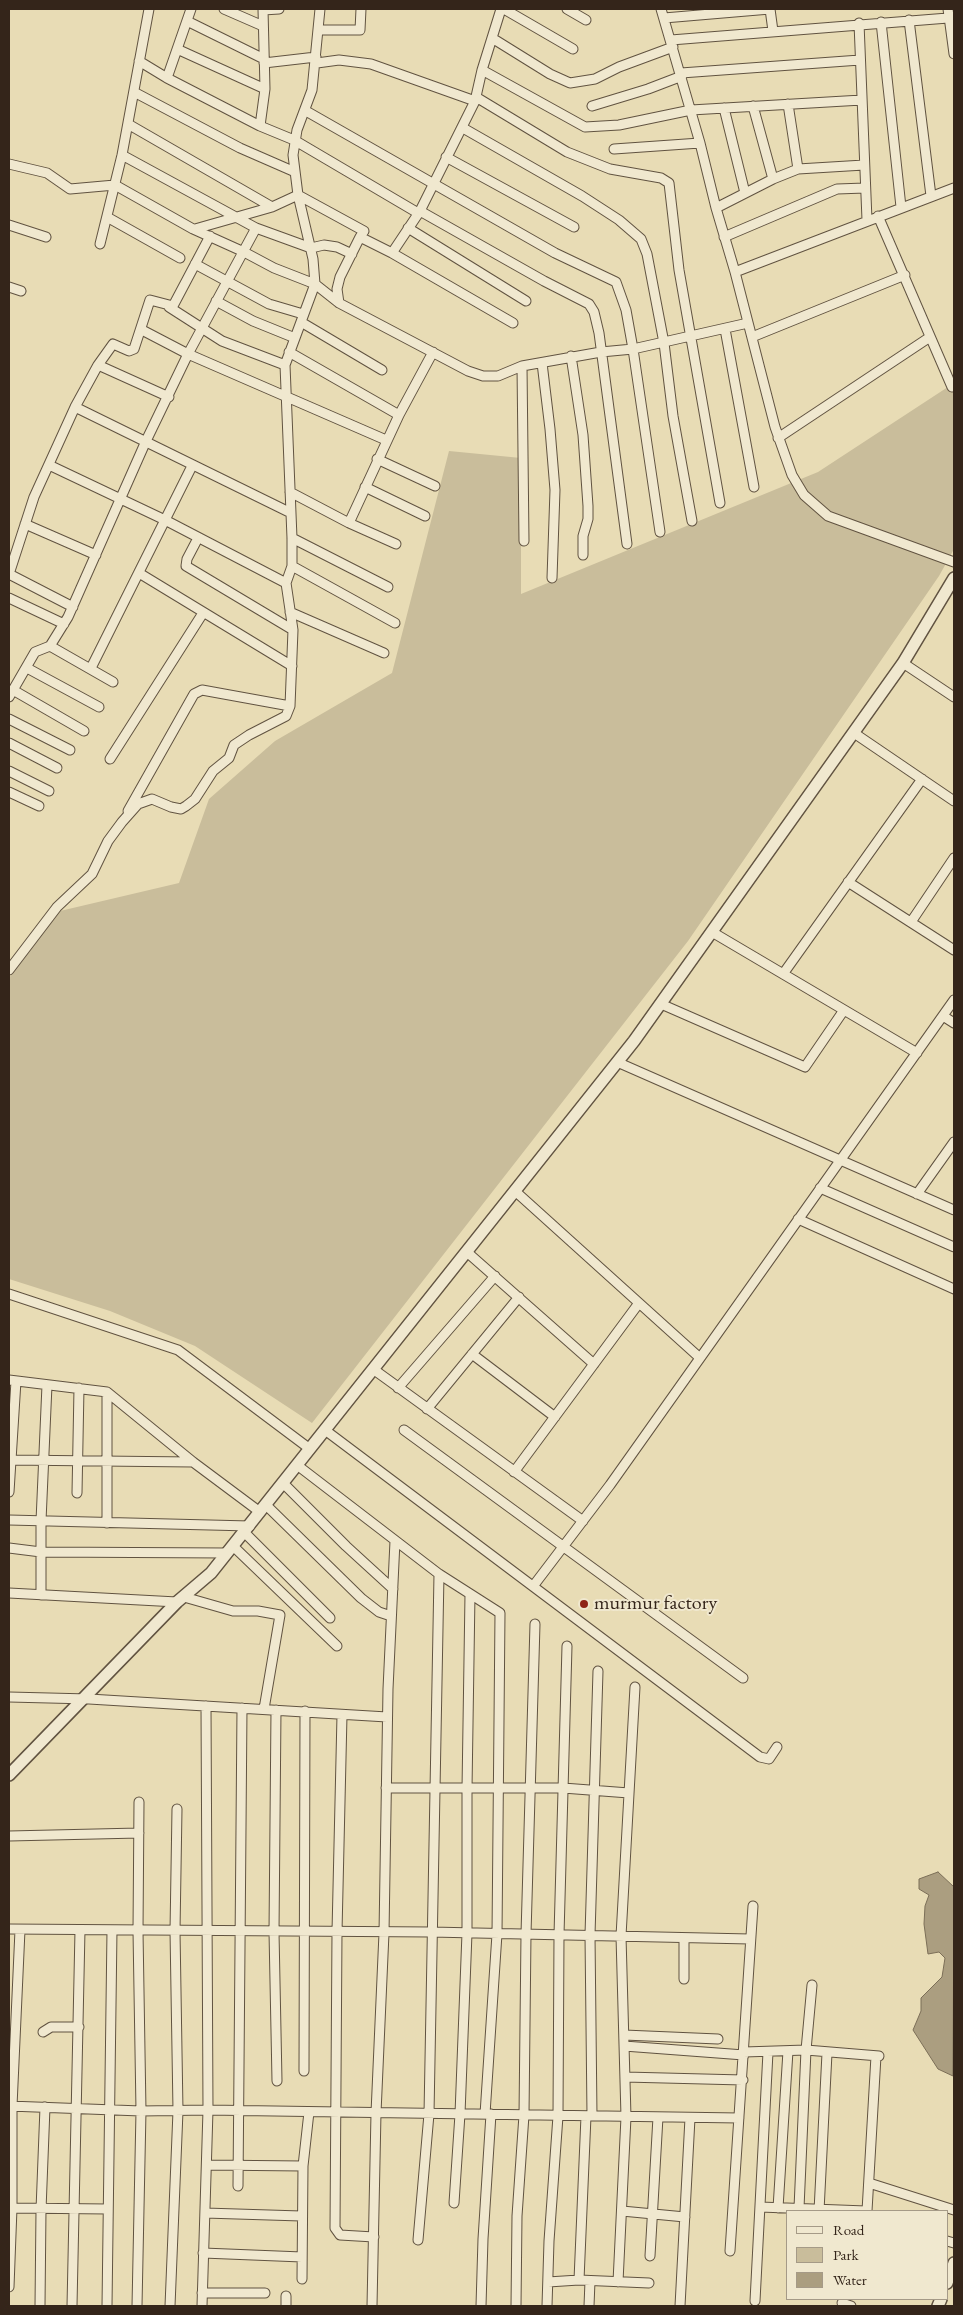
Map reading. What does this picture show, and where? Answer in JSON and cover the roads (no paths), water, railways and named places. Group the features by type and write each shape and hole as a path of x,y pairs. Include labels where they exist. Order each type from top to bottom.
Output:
{"street":[{"path":"100,244 122,155 148,9"},
{"path":"167,78 191,9"},
{"path":"224,9 263,26"},
{"path":"260,126 265,89 263,10 279,9"},
{"path":"9,970 57,907 92,874 108,841 138,804 145,801 160,801 171,807 181,809 186,806 195,799 213,771 229,758 234,745 249,734 286,716 290,706 293,630 286,583 292,566 292,538 285,366 315,284 311,248 298,195 294,140 306,111 316,60 320,9"},
{"path":"318,30 360,30 361,9"},
{"path":"392,253 419,212 446,157 463,128 476,99 482,70 502,9 573,50"},
{"path":"567,9 586,20"},
{"path":"773,31 770,9 662,13 691,110 786,462 804,495 828,516 954,562"},
{"path":"492,38 550,74 570,83 595,79 672,43 773,31 909,20 948,13 954,54"},
{"path":"909,20 931,196"},
{"path":"187,21 264,61 339,60 371,64 476,99 567,152 610,170 661,178 669,183 679,270 720,503"},
{"path":"881,22 901,207"},
{"path":"858,24 866,220"},
{"path":"177,49 265,89"},
{"path":"592,106 648,89 681,74 860,60"},
{"path":"139,61 167,78 260,126 294,140 419,212 544,281 590,304 594,312 601,352 627,544"},
{"path":"482,70 585,127 619,125 691,110 862,100"},
{"path":"134,92 240,148 295,172"},
{"path":"788,104 798,170"},
{"path":"753,106 773,179"},
{"path":"724,108 745,193"},
{"path":"306,111 555,253 616,282 626,310 633,349 660,532"},
{"path":"128,124 272,207"},
{"path":"463,128 553,178 635,232 641,239 647,254 664,343 673,416 692,521"},
{"path":"614,149 700,143"},
{"path":"122,155 256,228 311,248 324,245 337,247 352,254"},
{"path":"446,157 574,227"},
{"path":"9,164 47,173 70,189 115,185 193,229 274,268 315,284 338,303 484,376 498,376 522,366 571,356 633,349 664,343 748,323"},
{"path":"716,208 773,179 798,170 864,165"},
{"path":"724,237 837,189 865,188"},
{"path":"735,272 866,220 954,188"},
{"path":"193,229 199,230 272,207 298,195"},
{"path":"298,195 364,231 340,277 337,289 338,303"},
{"path":"878,216 952,387"},
{"path":"107,217 180,258"},
{"path":"9,226 46,237"},
{"path":"84,731 11,694 35,652 50,646 73,607 119,498 188,354 256,228"},
{"path":"408,228 526,301"},
{"path":"169,307 173,306 210,236"},
{"path":"360,237 392,253 513,323"},
{"path":"195,264 269,304 302,318 382,370"},
{"path":"752,337 905,275"},
{"path":"9,287 21,290"},
{"path":"73,607 9,574 25,524 75,408 98,365 113,344 129,351 134,349 142,330 150,300 169,307 222,341 285,366"},
{"path":"216,301 253,321 295,338"},
{"path":"725,329 754,487"},
{"path":"142,330 188,354 285,397 291,397 386,440"},
{"path":"778,438 930,337"},
{"path":"289,352 399,415"},
{"path":"349,523 386,440 433,352"},
{"path":"571,356 582,436 588,506 588,519 583,536 583,555"},
{"path":"542,363 555,490 552,578"},
{"path":"98,365 169,397"},
{"path":"522,366 524,541"},
{"path":"75,408 291,513"},
{"path":"377,459 435,486"},
{"path":"49,465 165,520 286,583"},
{"path":"91,668 192,466"},
{"path":"365,487 425,516"},
{"path":"290,492 349,523 396,544"},
{"path":"25,524 96,555"},
{"path":"198,538 186,559 186,566 293,630"},
{"path":"292,538 388,587"},
{"path":"292,566 395,623"},
{"path":"139,573 292,666"},
{"path":"9,1775 181,1599 211,1573 248,1529 617,1062 661,1004 903,663 954,578"},
{"path":"9,598 64,624"},
{"path":"290,612 384,653"},
{"path":"110,760 203,613"},
{"path":"50,646 113,682"},
{"path":"903,663 954,697"},
{"path":"27,668 99,707"},
{"path":"122,822 194,694 202,690 290,706"},
{"path":"9,719 70,750"},
{"path":"854,732 954,801"},
{"path":"9,743 57,768"},
{"path":"9,771 50,791"},
{"path":"783,974 922,779"},
{"path":"9,792 39,806"},
{"path":"911,922 954,858"},
{"path":"848,882 954,950"},
{"path":"712,932 917,1053"},
{"path":"534,1585 584,1521 954,1000"},
{"path":"661,1004 805,1067 844,1010"},
{"path":"943,1016 954,1023"},
{"path":"617,1062 954,1210"},
{"path":"917,1194 954,1142"},
{"path":"820,1188 954,1247"},
{"path":"515,1191 700,1358"},
{"path":"798,1219 954,1289"},
{"path":"467,1252 594,1364"},
{"path":"398,1388 495,1276"},
{"path":"9,1294 178,1350 310,1449"},
{"path":"427,1409 519,1298"},
{"path":"514,1472 639,1303"},
{"path":"472,1354 555,1417"},
{"path":"373,1369 584,1521"},
{"path":"9,1492 13,1381 107,1392 194,1462 263,1509 360,1598 379,1612 391,1616"},
{"path":"41,1595 43,1461 48,1385"},
{"path":"77,1493 79,1388"},
{"path":"107,1392 107,1523"},
{"path":"325,1430 534,1585 760,1757 769,1759 777,1747"},
{"path":"404,1430 743,1678"},
{"path":"10,1460 194,1462"},
{"path":"297,1465 395,1541 500,1614 497,1934 482,2239 481,2306"},
{"path":"283,1483 346,1546 393,1589"},
{"path":"9,1520 248,1529 330,1618"},
{"path":"372,2306 376,2113 384,1933 387,1717 395,1541"},
{"path":"9,1548 41,1552 230,1550 336,1646"},
{"path":"418,2240 429,2114 431,1932 440,1574"},
{"path":"9,1593 181,1599 233,1611 258,1611 280,1615 264,1709"},
{"path":"454,2203 460,2114 467,1933 466,1789 470,1594"},
{"path":"516,2306 517,2216 524,2115 526,1934 535,1624"},
{"path":"547,2306 558,2116 559,1935 567,1646"},
{"path":"579,2280 589,2116 590,1936 598,1671"},
{"path":"618,2282 626,2117 621,1936 635,1687"},
{"path":"9,1697 85,1699 387,1717"},
{"path":"202,2306 208,2110 209,1931 206,1706"},
{"path":"238,2186 242,1931 242,1708"},
{"path":"276,1710 274,1932 277,2081"},
{"path":"304,2071 305,1711"},
{"path":"342,1714 337,1932 335,2228 340,2236 374,2237"},
{"path":"386,1788 563,1788 629,1793"},
{"path":"137,2306 141,2111 138,1930 139,1802"},
{"path":"170,2306 178,2111 177,1808"},
{"path":"9,1836 139,1833"},
{"path":"730,2252 743,2080 753,1906"},
{"path":"9,1930 431,1932 750,1939"},
{"path":"9,2287 12,2208 10,2106 12,2029 20,1930"},
{"path":"72,2306 73,2210 78,2108 80,1930"},
{"path":"107,2306 112,1930"},
{"path":"684,1938 684,1979"},
{"path":"799,2208 806,2050 812,1985"},
{"path":"43,2032 51,2027 79,2027"},
{"path":"624,2035 718,2039"},
{"path":"624,2046 744,2053 806,2050 877,2056 866,2210"},
{"path":"778,2208 788,2051"},
{"path":"755,2301 768,2052"},
{"path":"760,2207 819,2210 828,2053"},
{"path":"625,2077 743,2080"},
{"path":"10,2106 141,2111 208,2110 239,2112 740,2118"},
{"path":"40,2306 45,2107"},
{"path":"302,2279 301,2216 308,2112"},
{"path":"650,2256 658,2117"},
{"path":"680,2306 690,2118"},
{"path":"207,2165 303,2166"},
{"path":"868,2183 954,2210"},
{"path":"12,2208 108,2210"},
{"path":"622,2210 685,2217"},
{"path":"205,2213 301,2216"},
{"path":"203,2253 302,2257"},
{"path":"948,2279 951,2266"},
{"path":"548,2282 579,2280 649,2283"},
{"path":"589,2306 590,2281"},
{"path":"202,2293 265,2293"},
{"path":"286,2296 286,2306"}],"water":[{"path":"938,1872 954,1887 953,2076 938,2069 913,2030 921,2011 921,1998 942,1977 945,1958 939,1952 928,1954 924,1924 925,1906 929,1895 919,1889 919,1879"}],"place":[{"name":"murmur factory","path":"584,1604"}]}
